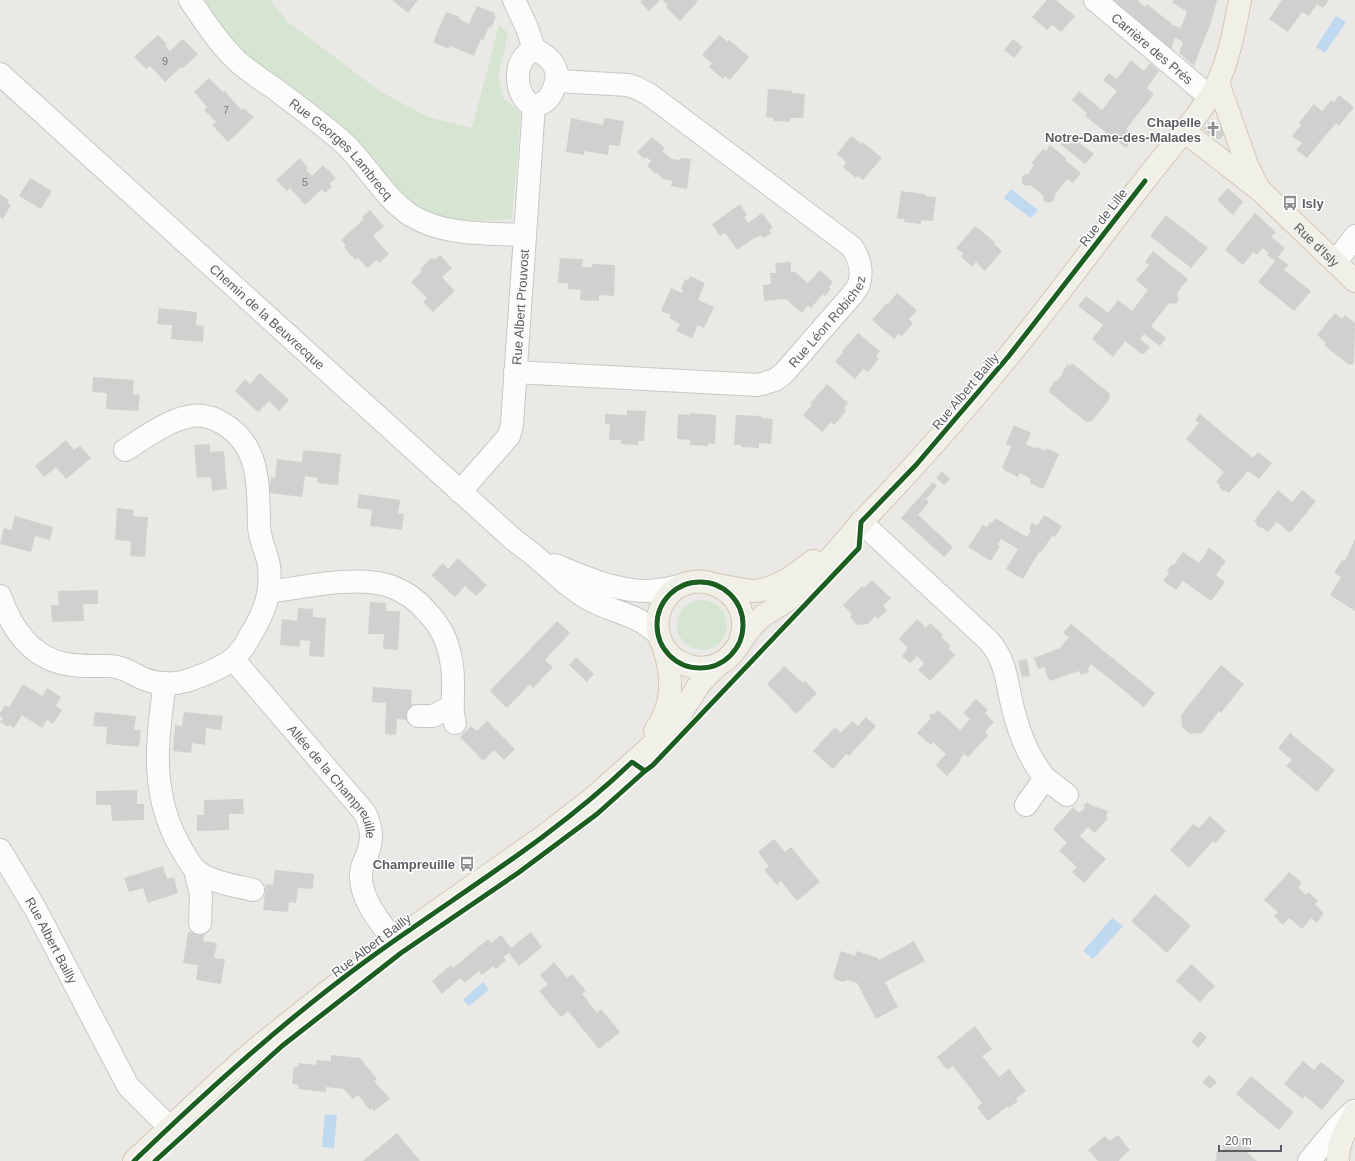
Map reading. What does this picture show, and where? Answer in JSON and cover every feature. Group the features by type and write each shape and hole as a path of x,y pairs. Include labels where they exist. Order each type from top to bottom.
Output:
{"main road":[{"name":"Rue de Lille","path":"1078,266 1184,132 1214,90 1230,42 1240,0"},
{"name":"Rue d'Isly","path":"1214,90 1252,178 1261,191"},
{"name":"Rue d'Isly","path":"1184,132 1261,191 1355,281"},
{"name":"Rue Albert Bailly","path":"861,522 916,465 1008,357 1078,266"},
{"path":"632,762 661,723 670,699 671,687 668,660 661,641 658,618 663,603 674,591 689,583 702,582 756,591 768,588 797,573 861,522"},
{"path":"632,762 670,728 700,683 720,663 731,655 749,630 812,578 840,549 861,522"},
{"path":"715,584 727,591 742,612 744,625 739,644"},
{"path":"661,641 676,660 692,667 704,668 720,663"},
{"name":"Rue Albert Bailly","path":"134,1161 169,1127 263,1044 331,989 394,941 562,823 605,788 632,762"},
{"path":"1338,1161 1338,1149 1341,1139 1355,1111"}],"street":[{"name":"Rue Georges Lambrecq","path":"190,0 215,36 236,59 346,145 400,207 412,216 434,226 451,230 524,235"},
{"path":"514,0 527,28 534,49 544,53 551,60 557,72 558,81 552,92 544,102 534,105 527,102 522,97 518,78 519,65 526,54 534,49"},
{"name":"Carrière des Prés","path":"1095,0 1214,90"},
{"name":"Chemin de la Beuvrecque","path":"0,74 514,540 537,558 556,576 587,598 605,607 639,619 652,627 661,641"},
{"name":"Rue Léon Robichez","path":"515,372 758,385 775,380 784,373 852,295 859,284 860,270 858,257 852,247 650,95 628,85 558,81"},
{"name":"Rue Albert Prouvost","path":"460,492 509,436 512,424 534,105"},
{"path":"1336,262 1355,236"},
{"path":"0,596 7,614 17,631 34,648 57,661 71,664 114,666 150,681 165,683 185,681 233,659 244,646 263,615 269,592 269,566 262,545 259,526 259,491 252,456 234,431 219,420 204,415 187,417 167,425 125,450"},
{"path":"861,522 995,648 1003,665 1011,702 1022,738 1037,768 1045,778 1067,795"},
{"name":"Chemin de la Beuvrecque","path":"537,558 597,582 628,589 648,591 683,586"},
{"path":"269,592 325,584 367,582 391,586 411,597 420,604 436,621 446,640 452,661 453,715 418,716"},
{"name":"Allée de la Champreuille","path":"233,659 365,813 371,826 371,840 362,866 360,877 362,890 376,915 394,941"},
{"path":"165,683 158,734 158,768 162,802 171,830 195,870 201,895 200,923"},
{"path":"1026,805 1045,778"},
{"name":"Rue Albert Bailly","path":"0,850 36,910 128,1086 169,1127"},
{"path":"195,870 217,881 253,890"},
{"path":"1309,1161 1340,1125 1355,1111"}],"green space":[{"path":"201,0 270,0 288,22 381,92 428,117 472,128 499,25 508,33 498,77 503,98 521,113 512,219 467,221 440,216 419,208 397,187 342,128 254,62 230,40"},
{"path":"702,600 711,602 722,611 727,625 725,634 716,645 702,650 693,648 682,639 677,625 679,616 688,605"}],"water":[{"path":"1336,16 1346,22 1325,53 1316,47"},
{"path":"1011,189 1038,210 1031,218 1004,198"},
{"path":"1112,918 1123,926 1093,959 1083,951"},
{"path":"483,982 489,990 469,1006 463,1000"},
{"path":"325,1114 337,1115 334,1148 322,1147"}],"building":[{"path":"392,0 418,0 408,13"},
{"path":"643,0 660,0 649,11 640,2"},
{"path":"662,0 698,1 680,21 666,7 668,5"},
{"path":"1047,0 1056,0 1075,16 1061,32 1052,25 1047,30 1032,17"},
{"path":"1112,0 1137,0 1145,7 1147,4 1173,25 1181,28 1187,11 1172,2 1174,0 1217,0 1212,19 1194,66 1179,53 1183,42 1175,37 1171,50"},
{"path":"1282,0 1329,0 1323,8 1317,4 1309,16 1302,12 1288,32 1269,19"},
{"path":"477,6 495,13 494,16 496,17 483,40 481,39 474,56 450,46 449,49 433,42 446,12 460,17 459,19 469,24"},
{"path":"158,35 167,44 165,46 170,51 183,39 198,54 165,82 150,66 146,69 134,57"},
{"path":"719,35 728,42 729,40 749,57 730,80 725,76 723,79 709,67 712,63 702,55"},
{"path":"1013,39 1023,47 1014,58 1004,50"},
{"path":"1131,60 1144,71 1150,63 1159,71 1147,88 1154,94 1126,129 1136,136 1126,148 1085,116 1087,113 1072,100 1079,91 1102,110 1117,91 1103,80 1109,73 1117,79"},
{"path":"209,78 223,92 225,91 241,110 243,108 254,117 228,142 212,125 216,122 204,110 207,107 194,92"},
{"path":"768,89 792,91 792,93 805,94 803,118 790,118 790,122 774,121 773,118 766,117"},
{"path":"1339,95 1354,107 1339,126 1336,123 1307,158 1296,150 1302,143 1292,136 1301,125 1299,123 1314,104 1322,111 1331,100 1334,102"},
{"path":"571,118 603,125 604,118 624,121 620,146 609,145 608,155 584,151 584,155 566,152"},
{"name":"Chapelle Notre-Dame-des-Malades","path":"1212,119 1223,129 1224,135 1220,139 1214,138 1203,129"},
{"path":"1067,133 1094,154 1085,164 1059,143"},
{"path":"851,136 862,144 863,142 882,158 863,180 858,176 856,178 843,167 846,162 837,154"},
{"path":"652,137 665,148 662,151 671,159 691,159 687,189 671,186 672,181 663,179 657,173 656,174 647,166 651,161 646,157 644,159 637,152"},
{"path":"1050,145 1081,173 1073,183 1067,179 1055,194 1053,201 1049,203 1044,201 1043,195 1030,185 1026,186 1022,183 1022,177 1025,174 1028,174 1034,165 1031,163 1043,149 1046,151"},
{"path":"300,158 308,168 306,170 312,176 323,165 336,178 329,184 332,187 325,193 322,189 305,205 290,188 287,191 276,180"},
{"path":"30,178 52,191 41,209 19,196"},
{"path":"1228,188 1243,202 1233,215 1217,200"},
{"path":"901,191 936,197 933,221 921,220 921,224 904,222 904,219 897,218"},
{"path":"0,194 9,200 7,203 11,205 3,219 0,217"},
{"path":"740,204 747,215 744,217 748,223 762,213 773,228 769,230 771,234 763,238 761,235 757,238 756,237 737,250 725,233 720,236 712,224"},
{"path":"370,210 384,226 373,236 389,254 379,263 376,260 367,268 358,258 355,260 344,247 346,245 341,240 364,219 362,217"},
{"path":"1255,213 1276,232 1271,237 1285,248 1278,257 1288,265 1284,270 1311,291 1294,311 1258,282 1275,261 1267,255 1269,253 1263,248 1257,255 1253,252 1243,265 1225,250"},
{"path":"1166,215 1208,248 1191,268 1150,236"},
{"path":"975,226 995,242 994,244 1002,251 985,271 976,262 972,267 961,257 963,253 956,248"},
{"path":"1153,251 1188,279 1177,293 1179,299 1176,304 1169,303 1151,326 1166,338 1160,346 1144,334 1140,339 1150,347 1145,353 1141,354 1125,341 1113,357 1092,339 1103,325 1078,306 1086,296 1108,313 1118,300 1132,311 1148,290 1136,280 1149,265 1145,262"},
{"path":"440,255 452,268 442,277 455,291 433,312 423,302 427,298 411,282 422,271 420,269 432,257 434,260"},
{"path":"560,258 583,259 582,267 592,267 592,264 615,265 614,296 599,295 599,301 580,300 581,290 568,289 568,283 558,283"},
{"path":"791,262 791,272 795,272 808,283 820,270 833,282 829,287 831,289 825,296 823,294 811,308 808,305 802,313 786,299 764,301 763,285 771,284 770,273 776,273 775,263"},
{"path":"690,276 705,283 698,300 714,307 704,328 698,325 692,338 676,331 680,324 669,318 671,315 661,311 671,288 682,293 683,290 681,289 685,279 688,280"},
{"path":"897,293 917,310 909,319 913,323 902,336 899,334 894,339 872,320"},
{"path":"159,308 197,312 196,325 204,326 203,342 171,339 172,325 157,324"},
{"path":"1335,313 1342,319 1345,315 1355,323 1354,365 1349,365 1325,346 1325,342 1317,335"},
{"path":"858,333 880,351 876,356 879,359 868,372 863,369 855,379 835,362 843,352 842,351"},
{"path":"1072,363 1110,394 1109,400 1092,421 1086,422 1049,392 1049,389 1056,380 1057,381 1068,364 1070,366"},
{"path":"260,373 289,400 279,411 269,401 258,412 235,391 245,379 250,384"},
{"path":"93,377 134,380 133,394 140,395 138,411 106,409 107,393 92,392"},
{"path":"827,384 848,403 844,408 846,411 834,425 831,422 822,432 803,415"},
{"path":"627,410 646,411 644,441 638,441 638,445 621,444 621,440 609,440 610,424 605,424 605,414 627,415"},
{"path":"690,413 716,415 715,444 708,443 708,446 690,445 690,440 677,439 678,414 690,415"},
{"path":"1200,414 1253,458 1258,452 1272,463 1259,479 1248,471 1229,493 1219,487 1220,485 1216,482 1224,472 1186,439 1199,423 1195,420"},
{"path":"736,415 761,416 761,418 773,419 771,444 759,443 759,448 734,445"},
{"path":"1014,425 1031,433 1026,444 1036,449 1037,447 1045,451 1046,448 1059,454 1043,489 1030,483 1031,479 1020,473 1018,477 1004,470 1002,467 1011,447 1006,444"},
{"path":"66,440 74,450 80,446 91,458 66,479 56,467 44,477 35,466"},
{"path":"210,444 210,452 224,451 227,489 212,491 211,477 197,478 194,445"},
{"path":"303,450 341,454 338,485 317,483 318,478 305,476 302,497 269,493 271,477 275,478 277,459 302,462"},
{"path":"942,471 950,479 944,485 936,478"},
{"path":"933,482 937,486 926,499 929,502 918,515 953,547 944,557 901,518"},
{"path":"1278,490 1292,502 1302,490 1316,501 1290,533 1277,522 1268,532 1256,525 1257,523 1254,521"},
{"path":"359,494 400,500 398,513 404,514 402,530 370,526 372,510 357,508"},
{"path":"117,508 134,510 133,516 148,517 145,557 130,556 131,541 115,540"},
{"path":"1044,515 1062,526 1055,537 1052,536 1040,553 1039,552 1023,579 1006,569 1018,549 1001,539 997,545 1000,546 991,561 968,547 983,525 987,527 995,518 1027,537 1031,530 1029,529 1032,523 1037,526"},
{"path":"15,516 53,527 50,540 35,536 31,552 0,544 4,528 11,530"},
{"path":"1355,539 1355,611 1330,595 1341,577 1334,573 1342,560 1345,561"},
{"path":"1209,548 1226,561 1216,575 1225,582 1211,601 1183,581 1176,590 1163,581 1169,573 1167,571 1172,564 1174,565 1183,552 1199,563"},
{"path":"458,558 487,585 476,596 465,586 455,597 431,575 443,563 448,569"},
{"path":"872,580 891,598 883,606 887,610 878,619 875,616 868,624 857,625 850,617 852,614 843,605 862,586 864,588"},
{"path":"98,590 98,604 83,604 84,621 52,622 51,605 59,605 58,591"},
{"path":"370,602 386,603 386,611 400,611 398,650 383,649 384,634 368,634"},
{"path":"298,608 313,609 313,617 326,618 324,657 309,656 310,641 300,640 300,647 280,645 282,619 297,621"},
{"path":"917,619 926,628 930,623 943,635 941,637 951,646 948,648 955,655 930,681 918,670 924,663 917,656 910,663 902,656 908,648 899,639"},
{"path":"557,621 570,633 545,660 553,667 533,688 530,684 507,708 490,691"},
{"path":"1071,624 1155,693 1144,707 1091,664 1088,668 1089,672 1081,675 1079,671 1050,681 1045,671 1045,667 1038,669 1034,658 1060,648 1069,637 1063,633"},
{"path":"576,657 594,674 587,682 569,665"},
{"path":"1027,659 1030,676 1022,677 1018,661"},
{"path":"1221,665 1244,684 1221,713 1219,711 1202,733 1190,734 1182,727 1181,715"},
{"path":"784,666 803,683 805,681 817,693 796,714 767,684"},
{"path":"23,684 42,696 47,688 61,697 56,706 62,710 53,724 47,720 42,728 22,715 14,728 9,725 8,727 0,722 3,718 0,716 0,713 5,705 9,707"},
{"path":"373,687 412,690 411,704 419,705 417,721 397,719 396,735 385,734 386,703 372,702"},
{"path":"976,699 988,710 985,713 994,722 985,732 988,736 968,757 964,754 960,759 961,760 947,776 936,765 946,754 933,742 931,745 917,733 931,718 929,717 932,713 933,715 938,710 960,730 970,719 963,713"},
{"path":"95,712 136,716 134,730 141,730 139,747 106,744 107,727 93,726"},
{"path":"184,712 223,716 221,730 206,728 205,745 192,743 191,753 173,751 175,725 182,726"},
{"path":"866,717 876,726 849,756 846,754 833,769 813,751 835,727 841,733 852,721 858,726"},
{"path":"487,721 515,749 504,760 494,750 483,761 460,737 471,726 477,731"},
{"path":"1290,733 1335,770 1317,792 1286,766 1292,760 1278,748"},
{"path":"137,790 137,804 144,804 144,820 112,821 111,805 96,805 96,791"},
{"path":"243,799 244,814 229,814 229,830 197,831 197,815 204,815 204,800"},
{"path":"1087,802 1108,811 1106,816 1108,818 1095,833 1088,827 1080,836 1106,859 1084,883 1072,872 1077,867 1059,851 1067,843 1053,829 1073,807 1079,813 1085,808 1083,806"},
{"path":"1210,816 1226,831 1216,843 1213,841 1189,868 1170,850 1193,824 1199,828"},
{"path":"774,839 785,852 791,847 820,882 797,901 781,881 777,885 764,870 769,866 758,852"},
{"path":"163,866 167,879 174,877 178,893 148,903 143,888 129,892 124,878"},
{"path":"275,870 314,874 313,889 298,888 296,903 289,902 288,912 263,910 266,884 273,885"},
{"path":"1289,872 1302,883 1298,888 1306,895 1308,892 1318,901 1315,904 1323,914 1317,923 1311,918 1302,929 1289,918 1283,925 1274,916 1278,912 1264,900"},
{"path":"1155,894 1191,926 1167,953 1131,921"},
{"path":"188,932 204,934 203,941 217,943 214,958 225,959 221,984 196,980 198,965 183,963"},
{"path":"531,932 542,947 519,966 509,953 503,957 506,960 496,969 493,966 482,975 479,971 465,983 460,978 442,994 432,981 451,965 453,968 488,939 491,943 501,935 511,948"},
{"path":"914,941 925,961 885,982 898,1007 876,1019 857,983 847,980 843,982 836,980 833,976 841,951 855,956 857,951 878,958 879,960"},
{"path":"554,962 567,978 572,974 586,991 582,994 597,1013 601,1009 620,1032 599,1049 568,1011 561,1017 539,991 548,984 540,975"},
{"path":"1191,964 1215,986 1200,1002 1176,981"},
{"path":"975,1026 992,1049 982,1056 999,1077 1009,1069 1026,1091 1016,1098 1018,1101 1009,1108 1008,1106 988,1121 977,1107 982,1103 953,1066 947,1070 937,1057"},
{"path":"1200,1031 1207,1037 1198,1048 1191,1042"},
{"path":"331,1055 360,1058 377,1079 374,1081 390,1099 374,1111 372,1108 370,1110 358,1095 353,1099 344,1089 326,1087 326,1092 298,1089 298,1085 292,1084 294,1067 298,1067 298,1063 316,1065 317,1060 331,1061"},
{"path":"1303,1061 1314,1070 1321,1062 1345,1081 1322,1110 1305,1096 1303,1099 1284,1084"},
{"path":"1209,1075 1217,1082 1210,1089 1202,1082"},
{"path":"1251,1076 1294,1112 1279,1130 1236,1094"},
{"path":"397,1133 420,1161 363,1161"},
{"path":"1118,1135 1130,1150 1119,1161 1098,1161 1088,1150 1105,1136 1110,1141"},
{"path":"1236,1136 1251,1149 1247,1153 1257,1161 1215,1161 1217,1158 1216,1153 1218,1151 1224,1151 1222,1146 1227,1141 1232,1141"}],"cycle path":[{"path":"134,1161 249,1055 339,981 403,934 538,841 602,790 632,762 645,771 653,765 859,548 861,522 916,465 1008,357 1145,181"},
{"path":"700,582 716,585 724,589 736,601 740,609 743,625 740,641 736,649 724,661 716,665 700,668 684,665 676,661 664,649 660,641 657,625 660,609 664,601 676,589 684,585 700,582"},
{"path":"155,1161 282,1046 401,953 518,873 597,814 645,771"}],"place":[{"name":"Chapelle Notre-Dame-des-Malades","path":"1213,129"},
{"name":"Isly","path":"1290,203"},
{"name":"Champreuille","path":"467,864"}]}
